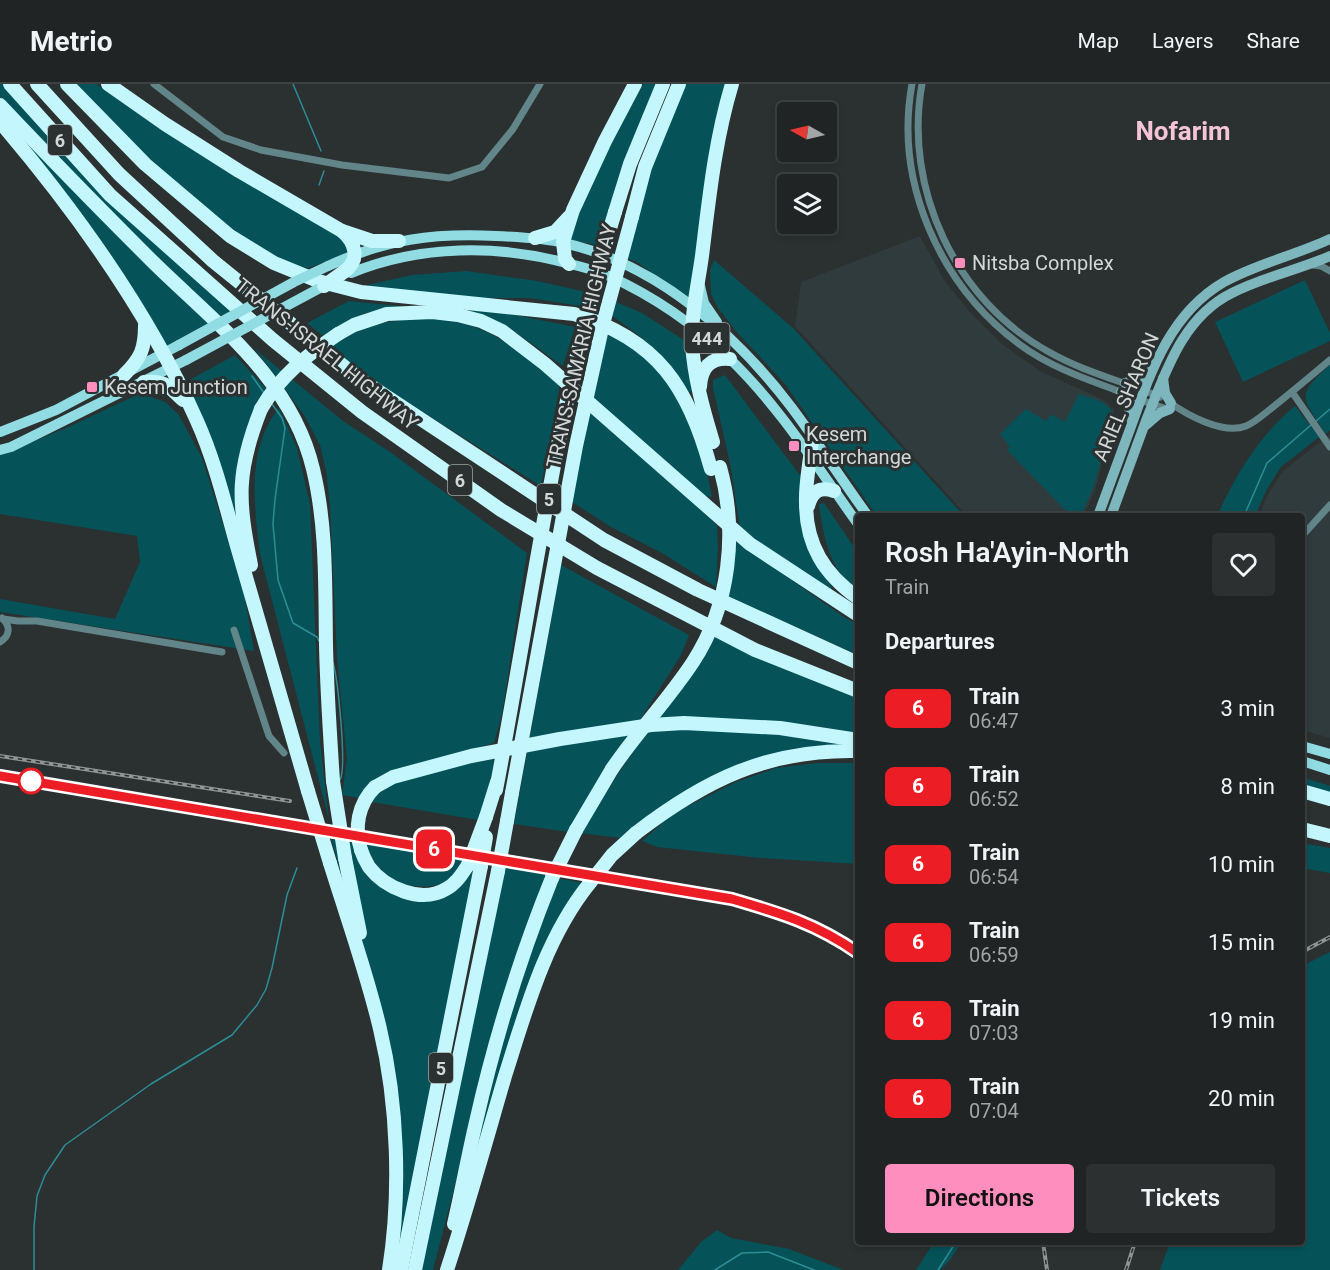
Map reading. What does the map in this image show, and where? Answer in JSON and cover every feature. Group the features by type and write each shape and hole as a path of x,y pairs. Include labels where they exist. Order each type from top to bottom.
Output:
{"highway":[{"name":"TRANS-ISRAEL HIGHWAY","path":"10,84 110,195 273,340 362,412 501,510 597,568 755,650 855,690"},
{"name":"TRANS-ISRAEL HIGHWAY","path":"37,84 119,174 213,261 357,377 604,540 698,590 855,662"},
{"path":"67,84 153,171 230,236 274,263 318,281 361,292 574,314 625,336 651,354 680,388 716,468"},
{"path":"108,84 239,171 342,231 372,241 399,241"},
{"path":"569,264 565,259 563,243 573,210 635,84"},
{"name":"TRANS-SAMARIA HIGHWAY","path":"474,866 496,787 560,437 580,342 599,264 630,164 663,84"},
{"name":"TRANS-SAMARIA HIGHWAY","path":"415,1270 498,871 576,446 603,324 645,167 679,84"},
{"path":"442,1270 476,1120 499,1035 530,932 552,878 576,830 612,769 702,647 715,618 723,591 728,557 729,522 694,365 692,325 720,137 732,84"},
{"path":"0,105 74,183 269,377 287,403 302,432 321,506 326,665 333,781 345,858 386,1064 395,1156 394,1214 389,1270"},
{"path":"0,122 49,181 87,232 145,322 190,406 221,485 249,574 269,657 373,1003"},
{"path":"535,238 555,232 573,210"},
{"path":"324,286 348,272 356,254 342,231"},
{"path":"249,574 240,481 252,432 261,409 270,395 301,360 338,334 361,322 387,314 432,312 459,315 481,321 502,331 578,392 750,544 855,613"},
{"path":"124,375 142,355 145,322"},
{"path":"703,406 701,380 706,366 715,359 734,353"},
{"path":"144,382 164,383 190,406"},
{"path":"812,438 806,514 817,554 827,572 855,595"},
{"path":"806,514 816,491 824,489 834,491"},
{"path":"474,866 444,891 416,894 385,883 369,867 357,837 358,818 362,806 375,787 393,777 471,756 651,725 684,723 737,725 810,731 855,739"},
{"path":"447,1270 542,965 567,917 612,855 636,833 683,798 740,769 789,757 855,751"},
{"path":"1305,792 1330,799"},
{"path":"1305,802 1330,808"},
{"path":"1305,831 1330,836"},
{"name":"5","path":"401,1270 474,866"}],"main road":[{"name":"444","path":"0,432 56,410 294,282 356,254 399,241 448,235 535,238 563,243 628,265 653,279 693,308 734,353 785,400 866,513"},
{"name":"ARIEL SHARON","path":"1099,513 1142,395 1172,332 1199,300 1225,282 1330,239"},
{"name":"444","path":"348,272 383,262 445,251 485,250 514,252 569,264 607,275 624,283 734,353 811,456 855,520"},
{"name":"ARIEL SHARON","path":"1112,513 1163,377 1182,339 1208,310 1231,293 1330,256"},
{"path":"699,274 704,303 734,353"},
{"path":"0,450 11,447 172,369 324,286"},
{"path":"1132,422 1123,388 1152,371"},
{"path":"1144,427 1160,413 1174,408 1165,393 1163,377"},
{"path":"1305,747 1330,754"},
{"path":"1305,762 1330,770"}],"street":[{"path":"154,84 223,137 261,150 342,165 449,178 482,167 513,129 540,84"},
{"path":"912,84 909,121 914,178 928,229 954,277 969,297 1018,344 1044,361 1068,372 1123,388 1204,422 1232,428 1245,426 1292,392 1330,360"},
{"path":"922,84 918,121 923,176 937,225 962,272 994,310 1032,342 1123,388"},
{"path":"1311,264 1330,271"},
{"path":"1292,392 1330,447"},
{"path":"1305,533 1330,506"},
{"path":"2,618 37,621 222,652"},
{"path":"0,642 5,640 8,632 8,625 2,618"},
{"path":"8,632 18,621"},
{"path":"234,630 269,736 284,753"}],"shaded area":[{"path":"0,84 4,84 233,311 168,347 92,230 50,174 0,115"},
{"path":"75,84 96,84 180,142 340,234 349,249 346,254 303,270 249,243 141,153"},
{"path":"643,84 658,84 600,246 568,239 592,179"},
{"path":"684,84 729,84 691,302 637,262 626,258 648,171"},
{"path":"920,236 944,280 970,312 1002,344 1040,371 1104,400 1114,410 1115,424 1096,487 1085,513 964,513 795,326 801,282"},
{"path":"714,260 793,328 961,513 875,513 785,384 718,308 711,294 710,270"},
{"path":"466,271 537,281 586,292 580,306 530,298 473,298 384,289 367,285 412,275"},
{"path":"1305,280 1330,333 1330,341 1243,382 1215,322"},
{"path":"349,301 409,307 366,313 323,336 307,323"},
{"path":"614,301 642,313 687,342 693,390 687,394 672,370 655,350 612,316"},
{"path":"469,310 506,313 575,327 563,366 508,327"},
{"path":"429,316 486,331 515,348 560,384 541,486 357,371 328,349 350,333 374,324"},
{"path":"608,331 639,349 672,389 693,432 707,472 712,497 702,496 591,397"},
{"path":"255,349 343,421 390,452 527,553 502,714 494,743 446,758 359,798 342,795 347,759 337,657 330,506 320,445 304,415"},
{"path":"235,355 267,390 256,403 238,459 235,482 236,507 242,551 186,382"},
{"path":"1330,365 1330,430 1326,434 1307,404 1306,397 1311,384"},
{"path":"725,375 805,482 823,574 832,587 829,592 740,529 731,468 713,388 713,380"},
{"path":"141,393 165,402 179,415 202,458 243,587 254,651 0,612 0,599 115,619 140,562 137,536 0,514 0,455 66,428"},
{"path":"1079,394 1105,404 1114,418 1093,488 1082,513 1068,513 1007,450 1010,447 1000,434 1026,409 1046,421 1051,414 1065,422"},
{"path":"1295,406 1319,437 1281,467 1267,489 1256,513 1218,513 1250,456"},
{"path":"588,407 717,525 716,587 662,553 611,527 572,502"},
{"path":"279,408 297,448 310,504 320,742 329,820 260,554 255,497 257,459 268,424"},
{"path":"1330,434 1330,738 1305,731 1305,513 1260,513 1268,494 1283,471"},
{"path":"824,503 855,549 855,590 848,584 834,564 826,541 819,504"},
{"path":"736,535 786,576 855,623 855,654 729,597"},
{"path":"561,565 689,635 681,655 638,723 529,741"},
{"path":"716,635 855,697 855,733 822,727 727,719 657,720 702,659"},
{"path":"737,730 852,741 851,747 782,754 741,764 704,781 621,838 580,833 648,731"},
{"path":"633,733 568,832 514,824 527,752"},
{"path":"495,756 492,779 478,820 372,802 378,792 392,784"},
{"path":"816,763 855,763 855,864 760,858 657,847 642,841 672,814 736,782 776,768"},
{"path":"1305,778 1330,786 1330,793 1305,787"},
{"path":"331,839 353,843 361,865 421,899 471,868 475,874 396,1270 390,1046"},
{"path":"363,843 463,859 455,874 447,881 435,886 412,886 387,877"},
{"path":"1305,844 1330,848 1330,873 1305,869"},
{"path":"504,867 545,875 540,897 490,1050 433,1270 420,1270"},
{"path":"558,878 583,883 561,917 473,1163 519,979"},
{"path":"1330,952 1330,1270 1160,1270 1169,1245 1305,1245 1305,964"},
{"path":"717,1230 731,1238 789,1249 844,1270 678,1270 701,1242"},
{"path":"932,1245 960,1245 940,1270 916,1270"}],"waterway":[{"path":"293,84 321,151"},
{"path":"319,185 324,171"},
{"path":"252,376 264,393"},
{"path":"272,404 282,418 285,428 273,524 278,580 293,623 317,637 319,641"},
{"path":"1315,422 1330,409"},
{"path":"1245,513 1267,463 1311,425"},
{"path":"333,663 342,742 343,759 340,780"},
{"path":"34,1270 37,1196 45,1175 65,1145 151,1084 232,1035 257,1005 266,989 287,895 297,868"},
{"path":"938,1270 954,1245"},
{"path":"715,1270 742,1253 768,1252 814,1270"}],"railway":[{"path":"0,756 290,801"},
{"path":"0,776 732,899 813,927 855,951"},
{"path":"1305,950 1330,937"},
{"path":"1043,1245 1047,1270"},
{"path":"1126,1270 1134,1245"}],"train":[{"name":"6","path":"0,776 732,899 792,917 824,931 855,951"}],"place":[{"name":"Nitsba Complex","path":"960,263"},
{"name":"Kesem Junction","path":"92,387"},
{"name":"Kesem Interchange","path":"794,446"}],"district":[{"name":"Nofarim","path":"1183,131"}]}
